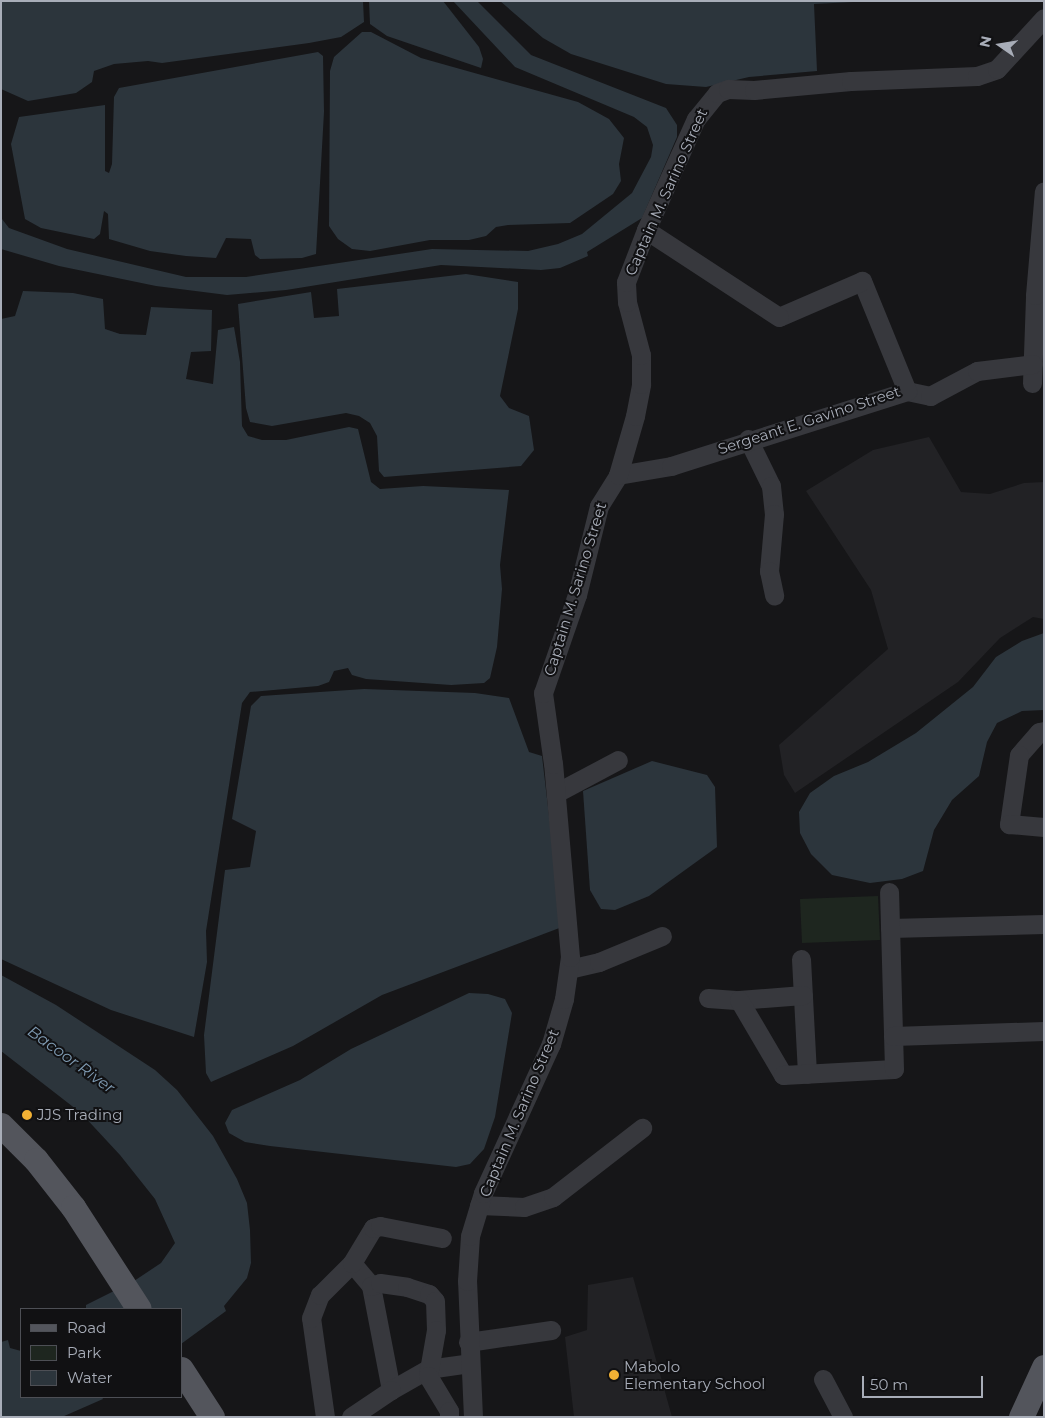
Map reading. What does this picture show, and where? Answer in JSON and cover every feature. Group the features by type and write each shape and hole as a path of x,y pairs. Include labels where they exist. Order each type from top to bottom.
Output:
{"main road":[{"path":"1,1125 36,1160 73,1208 139,1308"},
{"path":"1021,1417 1044,1367"},
{"path":"183,1371 212,1417"}],"street":[{"path":"1043,19 1044,24"},
{"name":"Captain M. Sarino Street","path":"473,1417 468,1342 467,1281 470,1236 479,1205 551,1044 564,999 569,969 570,957 556,793 543,693 577,595 599,506 618,475 641,384 641,355 627,302 626,282 646,230 696,119 717,93 728,89 754,90 851,81 977,76 997,69 1043,19"},
{"path":"1032,383 1039,296 1044,191"},
{"name":"Sergeant E. Gavino Street","path":"618,475 671,466 748,439 906,390 862,281 779,317 646,230"},
{"path":"906,390 930,396 977,371 1033,364"},
{"path":"748,439 772,486 774,514 769,571 774,595"},
{"path":"1044,731 1039,732 1019,755 1009,824 1044,827"},
{"path":"556,793 618,760"},
{"path":"739,1000 783,1075 894,1069 889,892"},
{"path":"890,928 1044,924"},
{"path":"569,969 599,962 662,936"},
{"path":"801,959 807,1074"},
{"path":"708,998 739,1000 803,995"},
{"path":"893,1036 1044,1031"},
{"path":"479,1205 524,1206 554,1197 642,1128"},
{"path":"325,1417 311,1318 320,1295 352,1263 373,1228 380,1226 442,1238"},
{"path":"352,1263 371,1286 391,1390"},
{"path":"371,1286 380,1283 407,1287 429,1294 435,1302 436,1330 428,1369 430,1384 449,1411 449,1417"},
{"path":"468,1342 551,1330"},
{"path":"352,1417 391,1390 428,1369 470,1363"},
{"path":"823,1379 843,1417"}],"shaded area":[{"path":"929,437 961,492 990,494 1024,483 1044,482 1044,619 1033,617 1000,638 958,682 795,793 784,775 779,745 888,649 871,590 806,491 873,450"},
{"name":"Mabolo Elementary School","path":"633,1277 672,1417 574,1417 565,1337 587,1330 588,1285"}],"green space":[{"path":"878,896 880,940 802,943 800,899"}],"water":[{"path":"1,1 363,1 364,22 341,37 309,43 162,63 148,61 114,64 94,71 92,82 76,93 28,101 1,89"},
{"path":"369,1 443,1 479,47 483,59 481,68 387,36 370,24"},
{"path":"453,1 477,1 531,55 666,108 677,125 677,137 642,218 587,252 588,256 560,268 541,270 441,265 286,290 227,295 156,286 59,266 1,249 1,188 2,219 9,228 67,249 186,277 246,277 432,249 528,251 558,244 582,234 632,193 651,157 653,145 647,127 634,117 515,67"},
{"path":"500,1 873,1 814,4 817,71 749,77 706,87 666,84 571,54 543,38"},
{"path":"362,32 371,32 421,58 578,102 609,119 624,138 619,164 621,181 613,194 570,223 508,225 496,227 486,236 469,240 430,240 370,251 352,249 338,239 329,226 330,71 334,57"},
{"path":"318,52 323,56 324,112 316,254 302,258 260,259 255,255 251,239 226,238 216,258 186,256 150,251 109,239 108,214 104,211 100,234 94,239 41,228 25,219 11,144 19,117 105,105 105,171 109,173 112,164 114,97 119,88"},
{"path":"466,274 518,282 518,309 500,396 509,408 529,416 534,450 521,466 384,477 379,471 377,436 370,423 359,416 346,413 272,426 250,422 246,408 238,304 311,292 314,318 339,316 337,289"},
{"path":"23,291 73,293 103,299 105,329 120,334 146,335 151,307 212,310 211,351 191,352 186,379 213,384 218,330 234,327 240,362 242,426 248,436 262,440 286,440 349,427 358,429 371,482 380,489 423,486 509,490 500,565 502,589 497,647 490,678 484,683 451,685 366,679 352,675 348,668 334,671 329,682 318,686 250,692 242,703 206,931 207,962 194,1037 111,1010 1,959 1,319 15,316"},
{"path":"1044,633 1044,710 1022,711 997,723 987,742 979,776 952,800 934,830 923,871 902,879 870,883 832,875 811,854 800,833 799,812 810,793 834,776 868,762 916,733 973,687 996,657 1022,641"},
{"path":"364,689 475,693 509,698 529,752 542,756 562,927 382,995 293,1046 211,1082 206,1073 204,1035 225,870 250,867 256,831 232,819 251,706 261,696"},
{"path":"652,761 707,775 715,787 717,847 649,896 615,910 601,909 590,890 583,791"},
{"name":"Bacoor River","path":"1,975 56,1005 155,1070 177,1090 213,1136 237,1179 247,1203 251,1263 247,1278 224,1306 226,1311 182,1343 182,1308 86,1308 86,1305 134,1281 161,1263 175,1243 155,1199 120,1155 81,1113 1,1051"},
{"path":"469,993 488,994 505,999 512,1013 495,1117 484,1149 470,1164 456,1167 270,1146 245,1142 229,1133 225,1123 232,1110 300,1080 351,1049"},
{"path":"8,1340 10,1348 20,1351 20,1398 103,1399 62,1417 1,1417 1,1342"}],"place":[{"name":"JJS Trading","path":"27,1115"},
{"name":"Mabolo Elementary School","path":"614,1375"}]}
